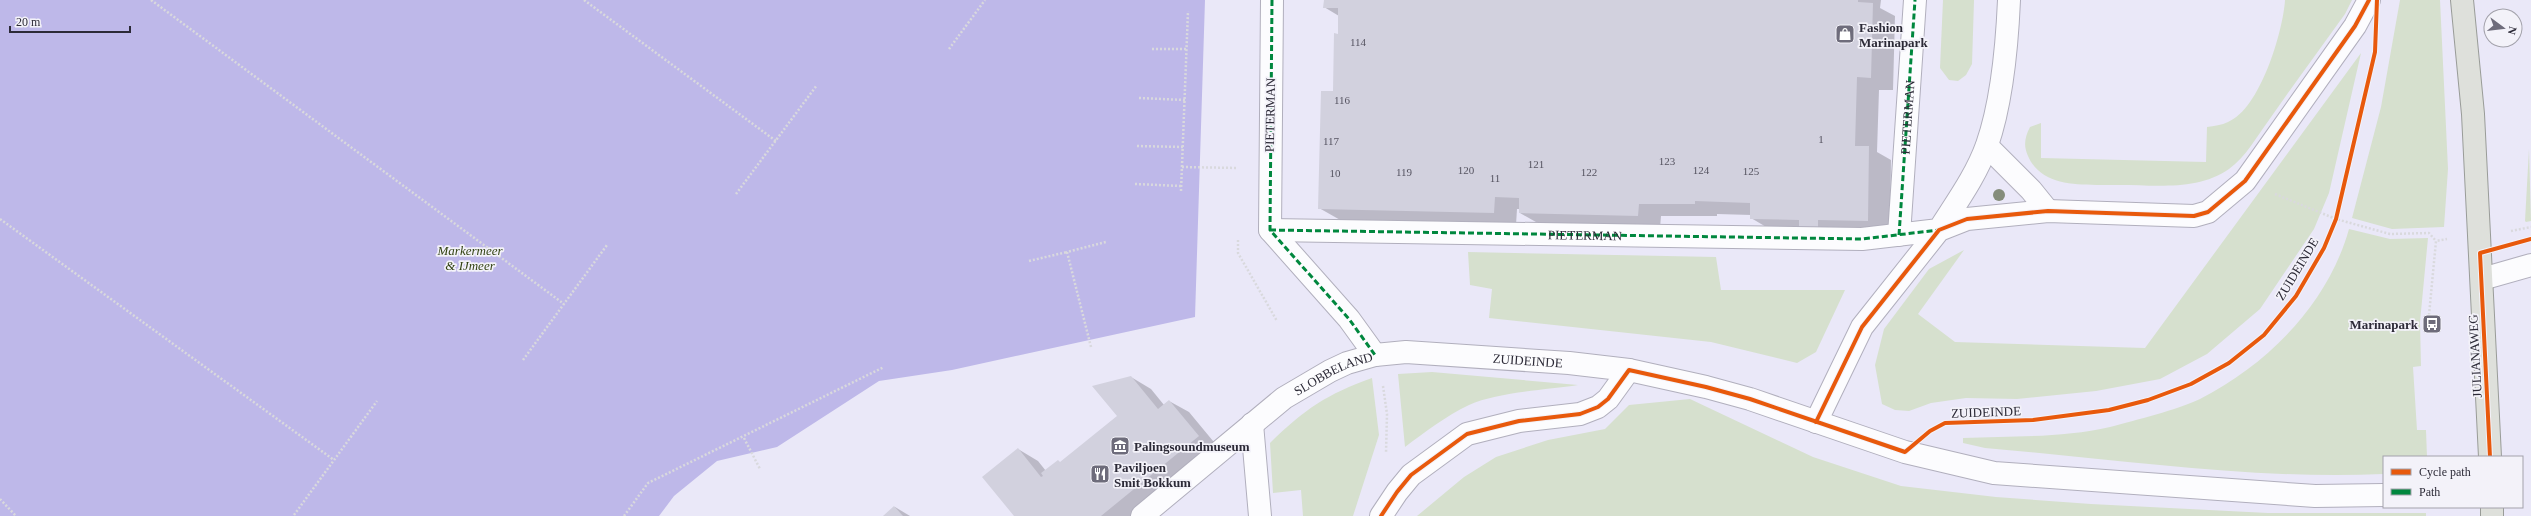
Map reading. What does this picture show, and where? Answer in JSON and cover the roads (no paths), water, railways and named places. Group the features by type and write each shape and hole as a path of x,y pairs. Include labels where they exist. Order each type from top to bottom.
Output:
{"main road":[{"name":"JULIANAWEG","path":"2462,0 2473,114 2490,456"}],"street":[{"name":"PIETERMAN","path":"1272,0 1270,230 1862,239 1939,230 1967,219 2048,211 2194,216 2208,212 2221,203 2251,173 2355,26 2369,0"},
{"name":"PIETERMAN","path":"1899,235 1915,0"},
{"path":"1816,422 1862,327 1939,230 1969,183 1987,146 1997,106 2009,0"},
{"path":"1987,146 2031,190 2048,211"},
{"path":"1270,230 1349,319 1375,355"},
{"path":"2482,279 2531,265"},
{"name":"SLOBBELAND","path":"1142,516 1284,398 1330,371 1375,355 1426,352"},
{"name":"ZUIDEINDE","path":"1426,352 1569,363 1628,370 1706,386 1905,452 1994,473 2300,496 2383,495"},
{"path":"1381,516 1397,492 1411,475 1466,434 1519,421 1580,414 1598,407 1608,399 1628,370"},
{"path":"1252,424 1260,516"}],"place":[{"name":"Fashion Marinapark","path":"1845,34"},
{"name":"Marinapark","path":"2432,324"},
{"name":"Palingsoundmuseum","path":"1120,446"},
{"name":"Paviljoen Smit Bokkum","path":"1100,474"}],"park label":[{"name":"Markermeer & IJmeer","path":"470,258"}]}
